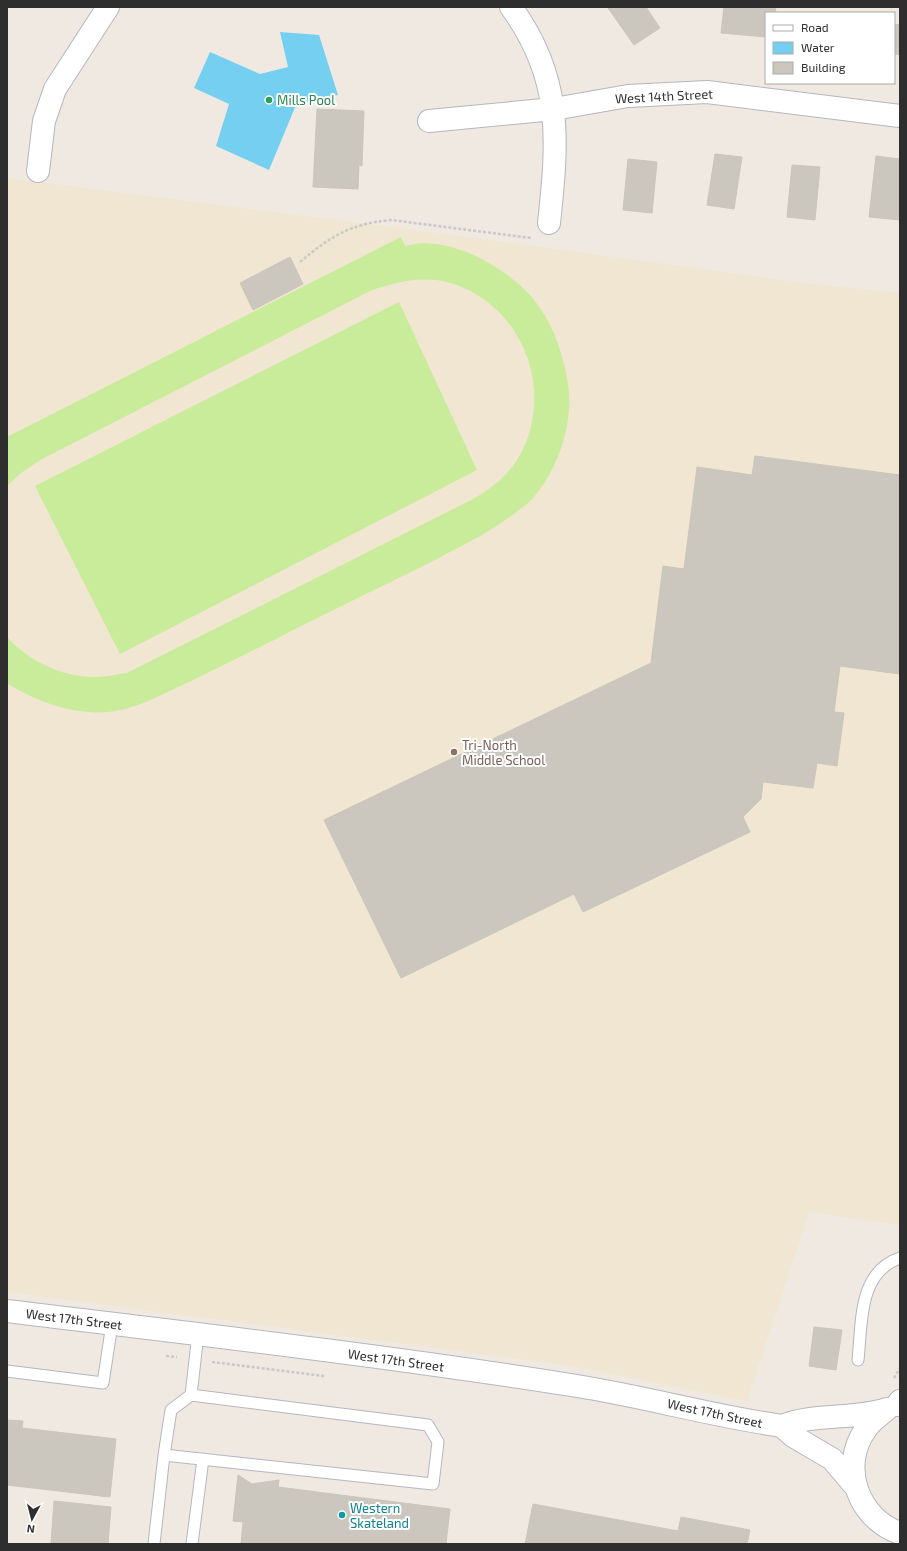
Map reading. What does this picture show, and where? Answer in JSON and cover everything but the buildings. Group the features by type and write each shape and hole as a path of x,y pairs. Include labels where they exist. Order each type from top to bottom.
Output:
{"main road":[{"path":"38,171 44,121 55,89 108,7"},
{"path":"511,7 533,40 544,69 554,109 555,166 549,223"},
{"name":"West 14th Street","path":"429,121 554,109 628,96 707,92 900,116"},
{"name":"West 17th Street","path":"7,1310 346,1353 578,1386 782,1426 793,1436 832,1459 855,1486"},
{"path":"782,1426 800,1419 849,1417 896,1405"},
{"path":"896,1405 876,1418 866,1429 858,1442 854,1456 853,1471 855,1486 859,1496 871,1514 891,1530 900,1533"}],"lane":[{"path":"858,1360 866,1296 870,1283 886,1263 900,1258"},
{"path":"7,1371 103,1383 112,1324"},
{"path":"191,1395 198,1334"},
{"path":"154,1544 164,1455 171,1410 191,1395 428,1425 438,1442 433,1484 164,1455"},
{"path":"192,1544 203,1459"}],"path":[{"path":"300,262 342,231 370,222 385,220 532,238"},
{"path":"163,1356 327,1376"}],"shaded area":[{"name":"Tri-North Middle School","path":"7,178 423,231 812,284 900,293 900,1225 809,1212 747,1401 566,1365 7,1292"}],"green space":[{"path":"401,237 405,246 422,243 438,244 452,247 491,264 525,290 534,300 548,321 554,333 562,357 568,383 569,413 557,459 542,486 533,498 505,521 462,546 233,661 160,696 129,708 107,712 68,709 55,706 30,696 8,684 7,637 25,654 47,666 72,675 84,677 104,677 127,673 473,499 495,485 507,473 518,459 531,426 534,399 532,374 524,349 511,326 494,307 472,292 447,282 437,280 418,280 389,285 370,291 42,459 21,473 7,486 7,437"},
{"path":"399,302 477,470 120,654 35,486"}],"water":[{"name":"Mills Pool","path":"280,32 319,35 338,95 296,105 269,170 216,146 229,104 194,88 210,52 260,74 288,67"}],"place":[{"name":"Mills Pool","path":"269,100"},
{"name":"Tri-North Middle School","path":"454,752"},
{"name":"Western Skateland","path":"342,1515"}]}
